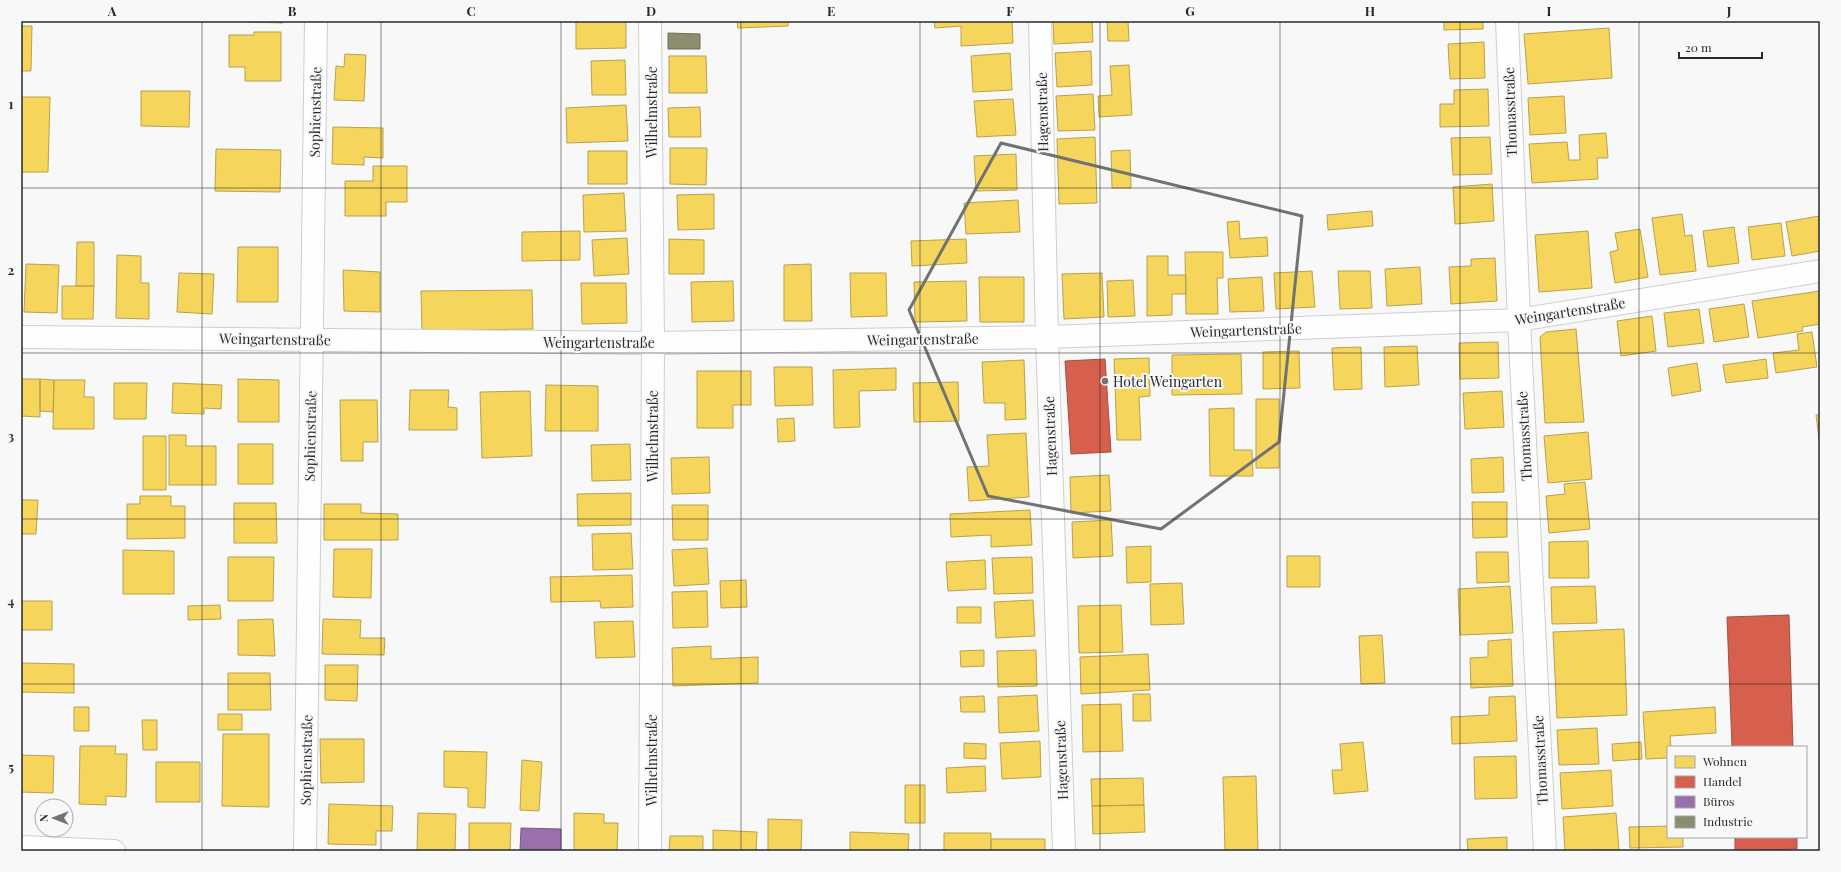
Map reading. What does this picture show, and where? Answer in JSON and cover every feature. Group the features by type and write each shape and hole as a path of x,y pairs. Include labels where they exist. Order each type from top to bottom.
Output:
{"street":[{"name":"Sophienstraße","path":"305,851 316,21"},
{"name":"Wilhelmstraße","path":"650,21 653,343 650,851"},
{"name":"Hagenstraße","path":"1040,21 1047,337 1064,851"},
{"name":"Thomasstraße","path":"1507,21 1519,320 1544,851"},
{"name":"Weingartenstraße","path":"21,337 653,343 1047,337 1519,320 1820,271"},
{"path":"21,847 114,851"}],"path":[{"path":"1816,851 1820,849"}],"highlighted area":[{"path":"1001,143 1302,216 1279,442 1161,529 988,496 909,310"}],"building: Wohnen":[{"path":"283,21 283,23 249,22"},
{"path":"576,21 626,21 626,48 576,49"},
{"path":"737,21 788,21 788,26 738,28"},
{"path":"934,21 1012,21 1013,43 961,46 961,26 935,28"},
{"path":"1053,21 1092,21 1093,42 1054,44"},
{"path":"1107,21 1128,21 1129,41 1108,41"},
{"path":"1444,21 1483,21 1483,29 1444,30"},
{"path":"21,26 32,26 31,71 21,71"},
{"path":"1609,28 1612,78 1528,84 1524,34"},
{"path":"254,32 281,32 281,81 245,81 245,67 229,67 229,35 254,35"},
{"path":"1484,42 1485,78 1450,79 1448,44"},
{"path":"1091,51 1092,85 1057,87 1055,53"},
{"path":"1010,53 1012,90 973,92 971,56"},
{"path":"345,54 366,55 364,101 334,100 336,66 344,67"},
{"path":"669,56 706,56 707,93 669,93"},
{"path":"625,60 626,95 592,95 591,61"},
{"path":"1129,65 1132,115 1099,117 1098,96 1112,95 1110,66"},
{"path":"1488,89 1489,126 1440,127 1440,104 1454,104 1454,90"},
{"path":"141,91 190,91 189,127 141,126"},
{"path":"1093,94 1095,130 1058,131 1056,96"},
{"path":"1564,96 1566,133 1530,135 1528,98"},
{"path":"21,97 50,97 48,172 21,172"},
{"path":"1013,99 1016,135 977,137 974,101"},
{"path":"626,105 628,141 567,143 566,108"},
{"path":"700,107 701,137 669,137 668,108"},
{"path":"333,127 383,128 383,158 364,157 364,165 332,164"},
{"path":"1606,133 1608,158 1597,158 1598,179 1532,183 1529,144 1567,142 1569,160 1580,160 1579,135"},
{"path":"1095,137 1097,203 1059,204 1057,139"},
{"path":"1490,137 1492,174 1453,175 1451,138"},
{"path":"670,148 707,148 706,185 670,184"},
{"path":"216,149 281,150 280,192 215,191"},
{"path":"1130,150 1131,188 1112,188 1111,151"},
{"path":"588,151 627,151 627,184 588,184"},
{"path":"1016,154 1017,190 976,191 974,156"},
{"path":"373,166 407,166 407,202 386,202 386,216 345,216 345,181 373,181"},
{"path":"1492,184 1494,221 1455,224 1453,187"},
{"path":"624,193 626,231 584,232 583,195"},
{"path":"714,194 714,229 678,230 677,195"},
{"path":"1018,200 1020,232 966,234 964,203"},
{"path":"1372,211 1373,226 1328,230 1327,215"},
{"path":"1682,214 1685,236 1692,235 1696,271 1660,275 1652,218"},
{"path":"1819,216 1820,251 1792,256 1786,222"},
{"path":"1239,221 1240,239 1267,237 1268,256 1230,258 1227,222"},
{"path":"1781,223 1785,256 1752,260 1748,227"},
{"path":"1734,227 1739,263 1708,267 1703,231"},
{"path":"1640,229 1648,277 1615,283 1610,252 1618,250 1615,233"},
{"path":"580,231 580,260 522,261 522,232"},
{"path":"1588,231 1592,288 1539,292 1535,235"},
{"path":"627,238 629,274 594,276 592,240"},
{"path":"669,239 704,240 704,274 669,274"},
{"path":"966,239 967,263 912,266 911,241"},
{"path":"77,242 94,242 94,286 76,286"},
{"path":"238,247 278,247 278,302 237,302"},
{"path":"1185,252 1223,252 1223,278 1217,278 1218,314 1186,314"},
{"path":"117,255 141,256 141,283 149,283 149,319 116,318"},
{"path":"1147,256 1168,256 1168,275 1186,275 1186,294 1172,294 1172,315 1147,316"},
{"path":"1495,258 1497,301 1451,304 1449,267 1471,266 1471,259"},
{"path":"26,264 59,265 57,313 24,312"},
{"path":"811,264 812,321 784,321 784,265"},
{"path":"1420,267 1422,304 1387,306 1385,269"},
{"path":"343,270 380,272 380,312 344,311"},
{"path":"1312,271 1315,307 1276,309 1274,273"},
{"path":"1338,271 1370,271 1372,308 1340,309"},
{"path":"179,273 214,274 212,314 177,312"},
{"path":"850,273 886,273 887,316 851,317"},
{"path":"1102,273 1104,317 1064,319 1062,274"},
{"path":"979,277 1024,277 1024,322 980,322"},
{"path":"1262,277 1264,311 1230,312 1228,279"},
{"path":"1133,280 1135,316 1108,317 1107,281"},
{"path":"733,281 734,321 692,322 691,282"},
{"path":"966,281 967,321 915,322 914,282"},
{"path":"581,283 626,283 627,323 582,324"},
{"path":"62,286 94,286 93,319 62,319"},
{"path":"532,290 533,329 422,331 421,291"},
{"path":"1820,291 1820,324 1802,327 1803,331 1758,338 1752,301"},
{"path":"1744,304 1749,337 1714,342 1709,309"},
{"path":"1699,309 1704,343 1668,347 1664,313"},
{"path":"1652,316 1656,351 1621,356 1617,321"},
{"path":"1576,329 1584,422 1545,423 1540,337 1546,332"},
{"path":"1812,332 1817,367 1776,373 1773,353 1799,350 1797,334"},
{"path":"1498,342 1499,378 1460,379 1459,343"},
{"path":"1417,346 1419,385 1385,387 1384,347"},
{"path":"1361,347 1362,389 1334,390 1332,348"},
{"path":"1299,351 1300,388 1263,389 1263,352"},
{"path":"1241,354 1242,394 1172,395 1172,355"},
{"path":"1149,358 1150,396 1139,397 1141,440 1117,440 1114,359"},
{"path":"1766,359 1768,378 1726,383 1723,365"},
{"path":"1024,360 1026,419 1005,420 1005,403 984,403 982,362"},
{"path":"1697,363 1701,391 1672,396 1668,368"},
{"path":"774,367 812,367 813,405 775,406"},
{"path":"896,368 896,390 859,391 860,427 834,428 833,370"},
{"path":"697,371 751,371 751,405 733,405 733,428 697,428"},
{"path":"21,379 40,379 40,417 21,416"},
{"path":"40,379 54,380 53,412 40,411"},
{"path":"238,379 279,380 279,422 238,422"},
{"path":"54,380 85,380 84,397 94,397 94,429 53,429"},
{"path":"958,382 959,421 914,422 913,383"},
{"path":"114,383 147,383 146,419 114,419"},
{"path":"173,383 222,385 221,409 204,408 204,414 172,413"},
{"path":"546,385 598,386 598,431 545,431"},
{"path":"410,390 449,390 448,407 457,408 457,430 409,430"},
{"path":"530,391 532,456 482,458 480,392"},
{"path":"1502,391 1504,427 1465,429 1463,393"},
{"path":"1256,399 1279,399 1279,468 1256,468"},
{"path":"340,400 377,400 378,442 363,442 363,461 341,461"},
{"path":"1234,408 1234,450 1252,450 1253,476 1210,476 1209,409"},
{"path":"1816,415 1820,415 1820,446"},
{"path":"794,418 795,441 778,442 777,419"},
{"path":"1588,432 1592,479 1548,483 1544,436"},
{"path":"1026,433 1029,497 969,501 967,467 989,466 987,435"},
{"path":"169,435 186,435 186,446 216,446 216,485 169,485"},
{"path":"143,436 166,436 166,490 143,490"},
{"path":"238,444 273,444 273,484 238,484"},
{"path":"630,444 631,480 592,481 591,445"},
{"path":"709,457 710,493 672,494 671,458"},
{"path":"1503,457 1504,492 1472,493 1471,459"},
{"path":"1109,475 1111,511 1071,513 1070,477"},
{"path":"1585,482 1590,529 1549,533 1546,496 1565,494 1564,484"},
{"path":"631,493 631,525 578,526 577,494"},
{"path":"140,496 171,496 171,506 185,506 185,538 127,539 127,504 140,504"},
{"path":"21,500 38,500 36,534 21,534"},
{"path":"1472,502 1507,502 1507,537 1473,538"},
{"path":"234,503 276,503 277,543 234,543"},
{"path":"324,504 361,504 361,513 398,514 398,540 324,540"},
{"path":"672,505 708,505 708,540 673,540"},
{"path":"1030,510 1032,545 991,547 991,535 951,537 950,514"},
{"path":"1111,520 1113,556 1073,558 1072,522"},
{"path":"631,533 633,569 593,570 592,534"},
{"path":"1588,541 1589,578 1549,578 1549,542"},
{"path":"1151,546 1151,582 1127,583 1126,547"},
{"path":"707,548 709,584 674,586 672,550"},
{"path":"334,549 372,549 371,598 333,597"},
{"path":"123,550 174,551 174,594 123,594"},
{"path":"1476,552 1508,552 1509,582 1477,583"},
{"path":"1287,556 1320,556 1320,587 1287,587"},
{"path":"228,557 274,557 273,601 228,601"},
{"path":"1032,557 1033,593 994,594 992,558"},
{"path":"985,560 986,589 948,591 946,562"},
{"path":"632,575 633,607 601,608 600,601 551,602 550,577"},
{"path":"746,580 747,607 721,608 720,581"},
{"path":"1182,583 1184,624 1151,625 1150,584"},
{"path":"1510,586 1513,633 1460,635 1458,589"},
{"path":"1595,586 1597,623 1552,624 1551,587"},
{"path":"707,591 708,627 673,628 672,592"},
{"path":"1033,600 1035,636 996,638 994,602"},
{"path":"21,601 52,601 52,630 21,630"},
{"path":"220,605 221,619 188,620 188,606"},
{"path":"1121,605 1123,652 1079,653 1078,606"},
{"path":"957,607 981,607 981,623 957,623"},
{"path":"273,619 275,656 238,655 238,620"},
{"path":"323,619 361,620 360,638 385,638 384,655 322,654"},
{"path":"633,621 635,657 596,658 594,622"},
{"path":"1624,629 1627,715 1557,718 1553,632"},
{"path":"1382,635 1385,683 1361,684 1359,636"},
{"path":"1511,639 1513,686 1471,688 1470,658 1488,657 1488,641"},
{"path":"711,646 711,659 758,657 758,683 673,686 672,648"},
{"path":"984,650 984,666 961,667 960,651"},
{"path":"1036,650 1037,686 998,687 997,651"},
{"path":"1148,654 1150,690 1081,694 1080,657"},
{"path":"21,663 74,664 74,693 21,692"},
{"path":"325,665 358,665 357,701 325,700"},
{"path":"228,673 270,673 271,710 228,710"},
{"path":"1133,694 1150,694 1151,721 1133,721"},
{"path":"1037,695 1039,731 999,733 998,697"},
{"path":"984,696 985,712 961,712 960,697"},
{"path":"1515,696 1517,741 1452,744 1451,717 1489,715 1489,697"},
{"path":"1121,704 1123,751 1083,752 1082,705"},
{"path":"74,707 89,707 89,731 74,731"},
{"path":"1715,707 1716,733 1670,736 1671,746 1667,746 1667,758 1646,759 1643,712"},
{"path":"218,714 242,714 242,730 218,730"},
{"path":"142,720 157,720 157,750 143,750"},
{"path":"1597,728 1599,764 1559,765 1557,730"},
{"path":"223,734 269,734 269,807 222,806"},
{"path":"320,739 364,739 364,782 321,783"},
{"path":"1040,741 1041,777 1002,779 1000,743"},
{"path":"1363,742 1368,791 1334,794 1332,770 1342,770 1340,744"},
{"path":"1641,742 1642,759 1613,761 1612,744"},
{"path":"964,743 986,744 986,759 964,758"},
{"path":"80,746 116,746 115,754 127,754 126,797 106,796 106,805 79,804"},
{"path":"444,751 487,752 485,808 468,807 468,788 444,787"},
{"path":"21,755 54,756 53,793 21,792"},
{"path":"1516,756 1517,798 1475,799 1474,757"},
{"path":"522,760 542,762 539,811 520,810"},
{"path":"156,762 200,762 200,802 156,802"},
{"path":"985,766 986,791 947,793 946,768"},
{"path":"1611,770 1613,806 1562,809 1560,773"},
{"path":"1256,776 1258,851 1225,851 1223,777"},
{"path":"1143,778 1144,805 1092,806 1091,779"},
{"path":"905,785 925,785 925,823 905,823"},
{"path":"329,804 393,806 392,831 376,831 376,845 328,844"},
{"path":"1144,805 1145,832 1093,834 1092,806"},
{"path":"418,813 456,814 455,851 417,851"},
{"path":"574,813 604,814 604,823 618,823 617,851 574,851"},
{"path":"1616,813 1619,850 1565,851 1563,817"},
{"path":"768,819 802,820 801,851 768,851"},
{"path":"469,823 511,823 510,851 469,851"},
{"path":"1667,826 1667,838 1683,838 1683,847 1630,848 1629,827"},
{"path":"713,830 757,832 756,851 713,851"},
{"path":"850,832 909,834 908,851 850,851"},
{"path":"944,833 991,833 991,851 944,851"},
{"path":"670,836 703,836 703,851 669,851"},
{"path":"1507,837 1507,851 1468,851 1467,839"},
{"path":"991,839 1045,839 1045,851 991,851"}],"building: Handel":[{"path":"1105,359 1111,452 1071,454 1065,361"},
{"path":"1789,615 1793,746 1732,746 1727,617"},
{"path":"1735,838 1797,838 1797,849 1735,851"}],"building: Büros":[{"path":"521,828 561,829 561,851 520,851"}],"building: Industrie":[{"path":"668,33 700,34 700,49 668,49"}],"place":[{"name":"Hotel Weingarten","path":"1105,381"}]}
